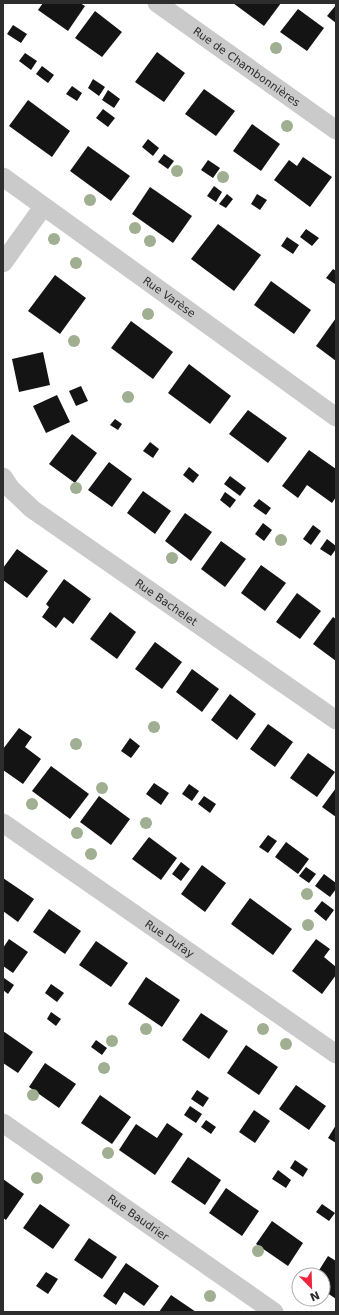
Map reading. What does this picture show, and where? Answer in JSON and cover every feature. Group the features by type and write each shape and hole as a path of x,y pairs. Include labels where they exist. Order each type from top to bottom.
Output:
{"street":[{"name":"Rue de Chambonnières","path":"156,3 336,130"},
{"name":"Rue Varèse","path":"3,177 336,416"},
{"path":"3,263 43,207"},
{"name":"Rue Bachelet","path":"3,477 11,489 32,508 336,720"},
{"name":"Rue Dufay","path":"3,823 336,1054"},
{"name":"Rue Baudrier","path":"3,1123 274,1312"}],"building":[{"path":"43,3 80,3 85,6 68,31 38,10"},
{"path":"233,3 281,3 264,26"},
{"path":"336,5 336,23 327,16"},
{"path":"298,9 324,28 307,51 280,32"},
{"path":"95,11 122,32 102,57 75,38"},
{"path":"13,25 27,34 21,43 7,34"},
{"path":"157,52 185,73 164,102 135,82"},
{"path":"25,53 37,61 31,70 19,61"},
{"path":"42,66 54,75 48,83 36,74"},
{"path":"93,79 105,87 99,96 88,88"},
{"path":"72,86 82,93 77,101 66,94"},
{"path":"204,89 235,111 216,136 185,114"},
{"path":"108,90 120,99 114,108 102,100"},
{"path":"28,100 70,131 52,157 9,126"},
{"path":"103,109 115,118 108,127 96,118"},
{"path":"252,124 280,144 261,171 233,151"},
{"path":"148,139 159,148 153,156 142,147"},
{"path":"88,146 130,176 111,201 70,171"},
{"path":"164,154 174,161 168,169 158,162"},
{"path":"303,157 332,177 310,207 274,180 289,160 297,166"},
{"path":"208,160 220,168 213,178 201,170"},
{"path":"214,186 222,192 216,202 207,196"},
{"path":"150,187 192,216 173,243 132,214"},
{"path":"227,194 233,199 226,208 219,204"},
{"path":"257,194 267,200 260,210 251,204"},
{"path":"218,224 261,255 234,291 191,259"},
{"path":"306,229 319,238 312,246 300,237"},
{"path":"287,237 299,245 293,254 281,246"},
{"path":"333,269 336,271 335,284 326,278"},
{"path":"55,275 86,298 60,334 28,311"},
{"path":"271,281 311,310 294,334 254,305"},
{"path":"336,318 336,361 316,346"},
{"path":"131,321 173,352 153,379 111,348"},
{"path":"43,352 50,385 19,392 12,359"},
{"path":"189,364 231,396 210,424 168,393"},
{"path":"81,386 88,401 76,406 69,391"},
{"path":"57,395 70,422 46,433 33,406"},
{"path":"248,410 287,438 268,463 229,434"},
{"path":"115,419 122,424 118,430 110,425"},
{"path":"72,434 97,453 75,483 49,464"},
{"path":"150,442 159,449 153,458 143,451"},
{"path":"309,450 336,469 336,497 332,503 307,485 298,498 282,486"},
{"path":"109,462 132,479 112,507 88,490"},
{"path":"189,467 199,475 193,483 183,475"},
{"path":"230,476 246,488 240,496 224,484"},
{"path":"143,491 171,511 155,534 127,513"},
{"path":"225,492 236,500 230,508 220,500"},
{"path":"259,499 271,508 266,515 253,506"},
{"path":"185,513 212,532 191,561 165,541"},
{"path":"263,523 272,530 264,541 255,534"},
{"path":"313,525 321,531 311,545 303,539"},
{"path":"327,539 336,546 336,549 331,556 320,549"},
{"path":"221,541 246,559 225,587 201,569"},
{"path":"17,549 48,571 27,598 3,580 3,568"},
{"path":"261,565 286,583 265,611 241,593"},
{"path":"64,579 91,599 73,624 64,617 56,628 42,617 49,607 46,604"},
{"path":"297,593 321,611 300,639 276,622"},
{"path":"110,612 136,632 117,659 90,639"},
{"path":"333,617 336,619 336,661 313,644"},
{"path":"155,642 182,662 162,689 135,669"},
{"path":"192,669 219,689 202,712 176,692"},
{"path":"230,694 256,714 237,740 211,720"},
{"path":"268,724 293,742 275,767 250,749"},
{"path":"19,728 32,737 25,747 41,759 23,784 3,770 3,749"},
{"path":"130,738 140,746 131,758 121,751"},
{"path":"308,753 335,772 317,797 290,778"},
{"path":"51,766 89,794 70,819 32,791"},
{"path":"154,783 169,793 161,805 146,794"},
{"path":"189,784 199,791 192,801 182,794"},
{"path":"336,788 336,817 322,807"},
{"path":"99,796 130,819 111,845 80,822"},
{"path":"204,796 216,804 210,813 198,804"},
{"path":"268,835 277,841 268,853 259,847"},
{"path":"149,837 177,858 161,880 132,859"},
{"path":"286,842 309,859 298,874 275,857"},
{"path":"181,862 190,869 181,881 172,874"},
{"path":"202,865 226,883 205,912 181,894"},
{"path":"306,867 316,874 309,883 299,876"},
{"path":"324,874 336,883 336,889 330,897 315,886"},
{"path":"3,878 34,899 18,922 3,911"},
{"path":"250,898 292,929 273,955 231,924"},
{"path":"322,901 334,910 326,921 314,911"},
{"path":"49,909 81,931 65,954 33,932"},
{"path":"9,939 28,952 13,973 3,966 3,948"},
{"path":"316,939 330,949 324,957 336,967 336,975 322,994 292,971"},
{"path":"96,941 128,963 111,987 79,965"},
{"path":"146,977 180,1000 162,1027 128,1004"},
{"path":"4,978 14,985 8,994 3,990"},
{"path":"51,984 64,993 57,1002 45,993"},
{"path":"51,1012 61,1019 56,1026 47,1019"},
{"path":"201,1013 228,1031 209,1059 182,1040"},
{"path":"3,1031 33,1052 18,1073 3,1063"},
{"path":"96,1040 107,1048 102,1055 91,1047"},
{"path":"246,1045 278,1067 259,1095 227,1073"},
{"path":"45,1063 76,1084 59,1108 29,1087"},
{"path":"296,1085 326,1106 309,1130 279,1109"},
{"path":"197,1090 209,1098 203,1107 191,1099"},
{"path":"100,1095 131,1117 112,1144 81,1123"},
{"path":"190,1106 202,1114 196,1123 184,1115"},
{"path":"254,1110 270,1121 255,1143 239,1132"},
{"path":"206,1120 216,1127 211,1134 201,1127"},
{"path":"167,1123 183,1134 155,1175 119,1150 136,1124 157,1138"},
{"path":"336,1125 336,1143 328,1138"},
{"path":"188,1157 221,1180 205,1205 171,1182"},
{"path":"295,1160 308,1169 303,1177 290,1168"},
{"path":"278,1170 291,1180 286,1188 272,1179"},
{"path":"3,1179 24,1194 6,1220 3,1218"},
{"path":"226,1188 259,1211 242,1236 209,1213"},
{"path":"40,1204 70,1225 53,1249 23,1228"},
{"path":"322,1204 335,1213 329,1221 316,1212"},
{"path":"272,1221 303,1243 288,1266 256,1244"},
{"path":"89,1238 117,1257 102,1279 74,1260"},
{"path":"328,1256 336,1261 336,1299 331,1296 331,1267 321,1267"},
{"path":"126,1263 159,1286 144,1306 124,1292 116,1305 103,1296"},
{"path":"46,1272 58,1279 48,1294 36,1286"},
{"path":"171,1295 196,1312 159,1312"}]}
